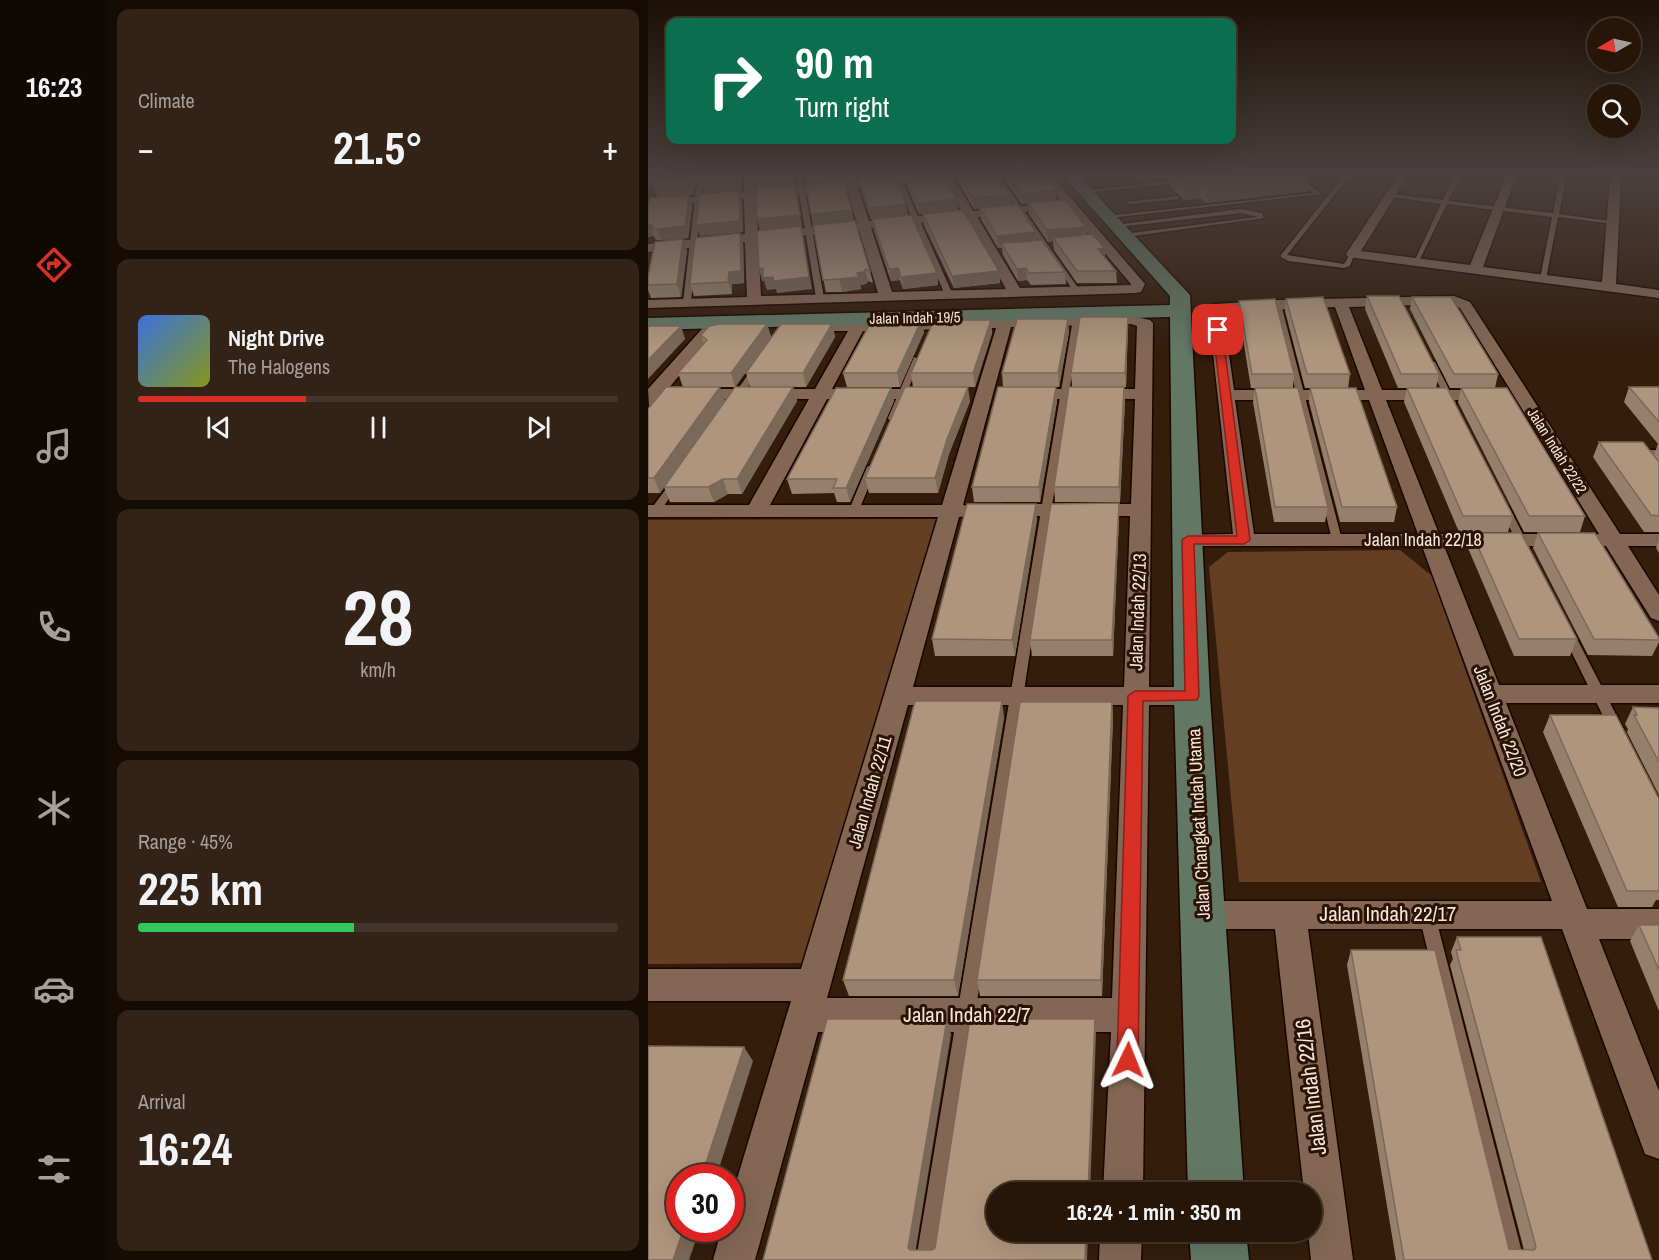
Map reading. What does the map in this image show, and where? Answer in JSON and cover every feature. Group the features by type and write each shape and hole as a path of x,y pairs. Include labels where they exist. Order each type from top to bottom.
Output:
{"street":[{"path":"752,233 754,300"},
{"path":"648,248 792,233"},
{"path":"866,233 886,297"},
{"path":"983,233 998,253 1016,294"},
{"path":"648,304 1136,289 1138,284 1089,233"},
{"name":"Jalan Changkat Indah Utama","path":"1124,233 1180,295 1199,309 1188,540 1192,696 1216,1182"},
{"path":"1366,233 1353,254 1659,294"},
{"path":"1475,270 1490,233"},
{"path":"1609,288 1612,233"},
{"name":"Jalan Indah 22/22","path":"1340,302 1402,305 1449,299 1465,305 1659,613"},
{"path":"1199,309 1340,302"},
{"name":"Jalan Indah 22/20","path":"1340,302 1659,1140"},
{"path":"1199,309 1215,308 1244,540"},
{"name":"Jalan Indah 19/5","path":"648,324 1199,309"},
{"path":"784,328 858,327 931,330 1005,322 1076,321"},
{"name":"Jalan Indah 22/13","path":"1076,321 1142,321 1145,326 1123,1182"},
{"name":"Jalan Indah 22/11","path":"734,1260 951,511 978,394 1005,322"},
{"path":"650,396 715,323"},
{"path":"756,511 858,327"},
{"path":"650,396 735,399 820,394 948,394"},
{"path":"978,394 1142,394"},
{"path":"1226,395 1522,395"},
{"path":"651,511 1141,510"},
{"name":"Jalan Indah 22/18","path":"1188,540 1659,540"},
{"path":"1490,694 1659,694"},
{"path":"898,696 1192,696"},
{"name":"Jalan Indah 22/17","path":"1203,915 1427,914 1659,924"},
{"name":"Jalan Indah 22/16","path":"1290,915 1332,1260"},
{"name":"Jalan Indah 22/7","path":"648,985 966,1015 1129,1016"},
{"path":"1120,1260 1121,1242"},
{"path":"1219,1242 1220,1260"}],"lane":[{"path":"687,302 695,233"},
{"path":"809,233 820,298"},
{"path":"923,233 949,295"},
{"path":"1037,233 1077,292"},
{"path":"1301,233 1283,256 1288,259 1344,266 1353,254"},
{"path":"1415,262 1430,233"},
{"path":"1543,279 1553,233"},
{"path":"1036,248 1058,246"},
{"path":"1277,304 1337,540"},
{"path":"927,1260 1044,510 1076,321"},
{"path":"1426,353 1458,416"},
{"path":"888,426 919,354"},
{"path":"735,399 765,356"},
{"path":"1659,453 1641,453 1659,476"},
{"path":"854,510 876,458"},
{"path":"651,511 682,472"},
{"path":"1500,499 1531,561"},
{"path":"1562,622 1624,744"},
{"path":"1427,914 1513,1260"}],"shaded area":[{"path":"936,519 807,963 648,964 648,520"},
{"path":"1400,550 1432,576 1541,882 1239,882 1209,567 1228,552"}],"building":[{"path":"740,233 741,271 729,272 728,282 690,284 695,238"},
{"path":"757,233 802,233 809,277 774,281 773,277 763,278 763,268 759,269"},
{"path":"814,233 859,233 870,271 865,269 864,272 857,273 859,277 823,280"},
{"path":"877,233 919,233 937,273 901,277 898,268 889,269"},
{"path":"932,233 976,233 999,271 952,276"},
{"path":"995,233 1028,233 997,236"},
{"path":"1092,234 1105,248 1098,249 1116,271 1077,271 1053,238"},
{"path":"683,239 677,284 648,285 655,242"},
{"path":"1042,240 1065,272 1029,273 1026,268 1017,269 1001,243"},
{"path":"1367,296 1399,296 1439,374 1401,374"},
{"path":"1323,297 1350,374 1307,374 1286,299"},
{"path":"1412,297 1451,297 1498,374 1454,374"},
{"path":"1275,299 1294,374 1252,374 1239,301"},
{"path":"1080,317 1128,317 1125,373 1071,373"},
{"path":"922,319 897,373 843,373 872,320"},
{"path":"1017,319 1068,319 1058,373 1002,373"},
{"path":"934,320 991,320 973,373 911,373"},
{"path":"767,324 731,373 678,373 707,340 701,335 709,326"},
{"path":"781,324 832,324 803,373 746,373"},
{"path":"648,326 681,326 648,360"},
{"path":"666,387 720,387 654,478 648,478 648,409"},
{"path":"735,387 793,387 737,479 723,479 708,487 664,487"},
{"path":"905,387 968,387 947,439 935,478 865,478"},
{"path":"998,387 1056,387 1039,487 972,487"},
{"path":"1069,387 1124,387 1119,487 1054,487"},
{"path":"1629,387 1659,387 1659,422"},
{"path":"836,388 891,388 846,488 833,488 837,479 787,479"},
{"path":"1255,388 1298,388 1328,507 1275,507"},
{"path":"1310,388 1356,388 1397,507 1342,507"},
{"path":"1407,388 1447,388 1513,516 1463,516"},
{"path":"1461,388 1507,388 1585,516 1529,516"},
{"path":"1599,442 1643,442 1659,462 1659,516 1651,515"},
{"path":"1119,503 1112,640 1030,640 1051,504"},
{"path":"967,504 1036,504 1012,640 932,639"},
{"path":"1472,533 1521,533 1577,639 1519,639"},
{"path":"1538,533 1595,533 1659,640 1594,639"},
{"path":"915,701 1002,701 954,980 843,980"},
{"path":"1020,702 1112,702 1101,980 977,980"},
{"path":"1633,707 1659,708 1659,762 1634,715 1637,715"},
{"path":"1550,715 1616,715 1659,799 1659,891 1627,891"},
{"path":"1639,925 1659,925 1659,970"},
{"path":"1457,937 1541,937 1652,1260 1404,1260 1351,950 1435,950 1509,1249 1534,1250 1536,1247 1456,950 1461,950"},
{"path":"827,1019 947,1019 908,1248 910,1250 932,1250 935,1248 970,1019 1095,1019 1088,1182 986,1182 986,1242 1086,1242 1085,1260 763,1260"},
{"path":"648,1046 744,1047 706,1164 666,1164 666,1242 679,1242 673,1260 648,1260"}],"route":[{"path":"1128,1060 1135,696 1192,696 1188,540 1244,540 1218,330"}]}
